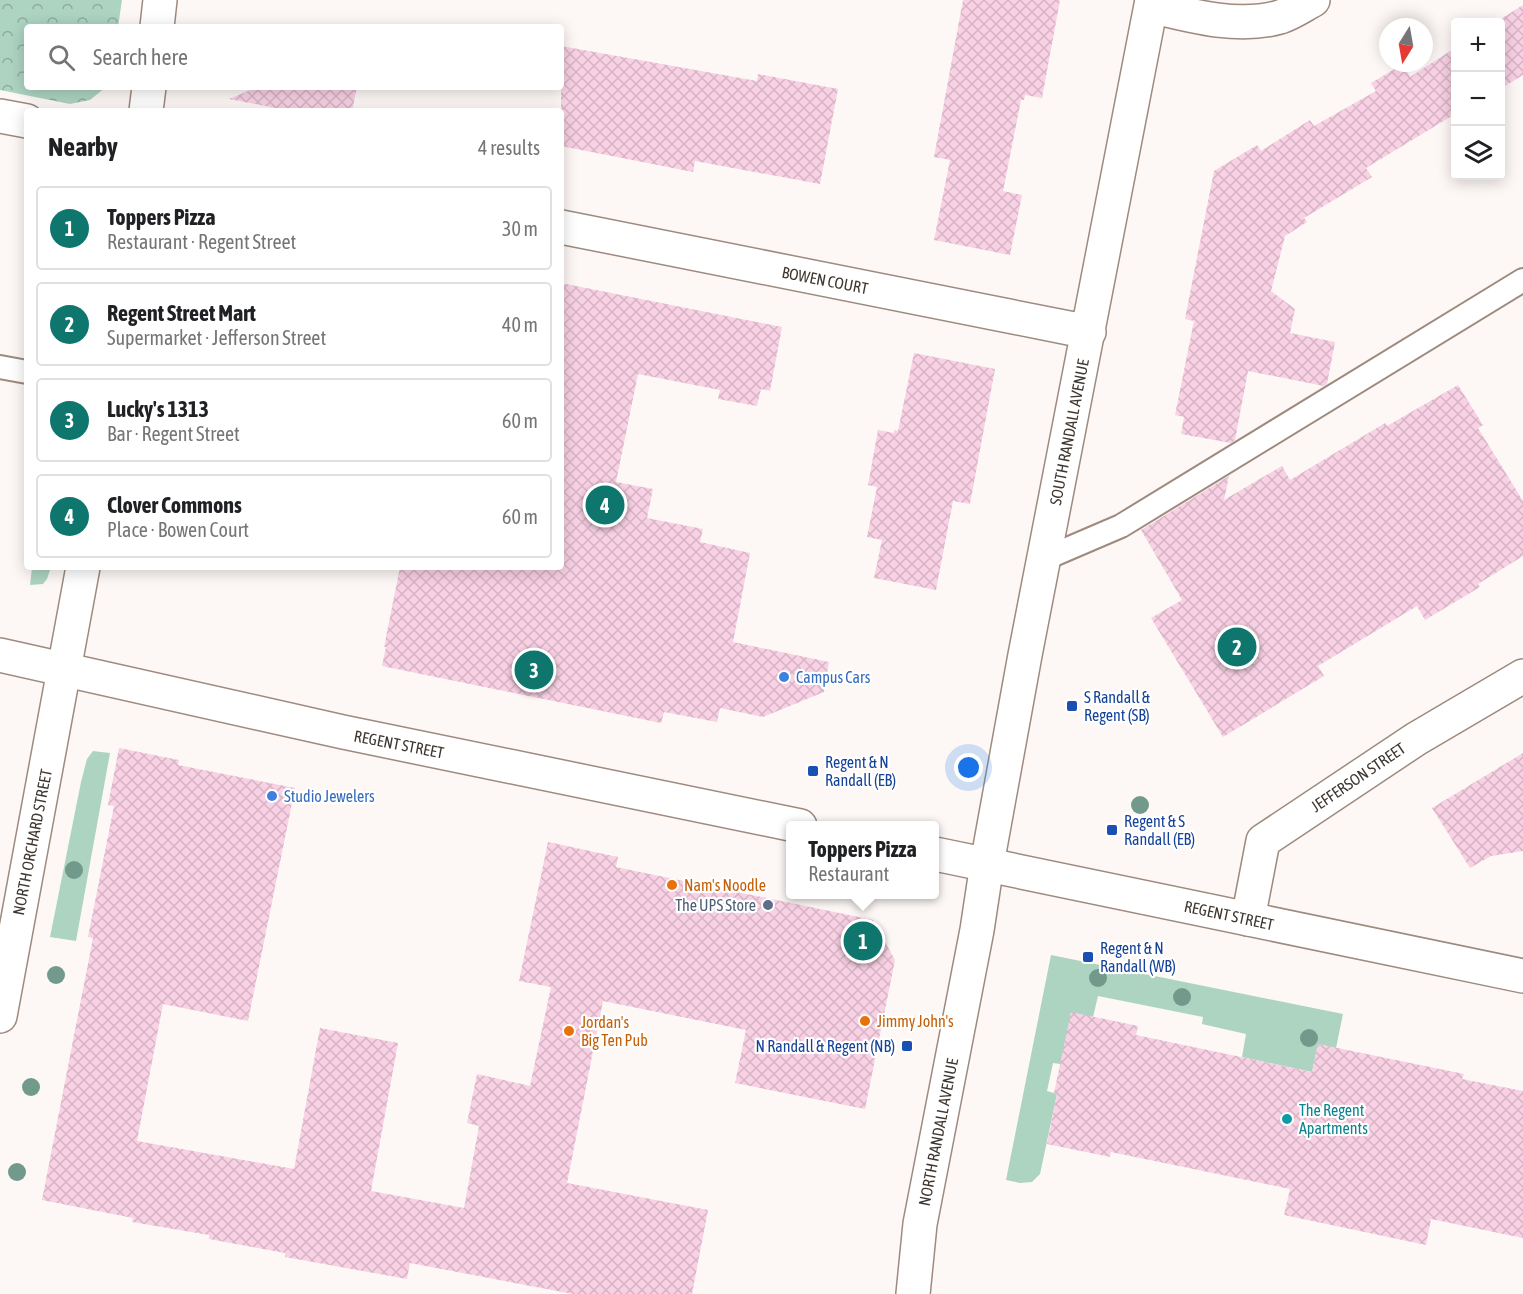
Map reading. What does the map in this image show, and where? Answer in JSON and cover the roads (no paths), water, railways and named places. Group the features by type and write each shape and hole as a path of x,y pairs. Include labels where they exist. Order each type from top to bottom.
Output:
{"street":[{"path":"157,24 160,0"},
{"path":"1151,3 1193,16 1255,22 1279,17 1313,0"},
{"name":"SOUTH RANDALL AVENUE","path":"987,864 1151,3"},
{"path":"146,108 149,90"},
{"path":"0,116 24,120"},
{"name":"BOWEN COURT","path":"564,228 1089,332"},
{"name":"NORTH ORCHARD STREET","path":"0,1016 82,570"},
{"name":"REGENT STREET","path":"0,654 343,732 786,822"},
{"name":"JEFFERSON STREET","path":"1248,919 1263,841 1416,739 1523,675"},
{"name":"REGENT STREET","path":"939,855 1523,976"},
{"name":"NORTH RANDALL AVENUE","path":"913,1294 920,1224 977,930 987,864"}],"lane":[{"path":"1044,559 1121,525 1523,280"},
{"path":"0,367 24,371"}],"place":[{"name":"Clover Commons","path":"605,505"},
{"name":"Regent Street Mart","path":"1237,647"},
{"name":"Lucky's 1313","path":"534,670"},
{"name":"Campus Cars","path":"784,677"},
{"name":"S Randall & Regent (SB)","path":"1072,706"},
{"name":"Regent & N Randall (EB)","path":"813,771"},
{"name":"Studio Jewelers","path":"272,796"},
{"name":"Regent & S Randall (EB)","path":"1112,830"},
{"name":"Nam's Noodle","path":"672,885"},
{"name":"The UPS Store","path":"768,905"},
{"name":"Toppers Pizza","path":"863,941"},
{"name":"Regent & N Randall (WB)","path":"1088,957"},
{"name":"Jimmy John's","path":"865,1021"},
{"name":"Jordan's Big Ten Pub","path":"569,1031"},
{"name":"N Randall & Regent (NB)","path":"907,1046"},
{"name":"The Regent Apartments","path":"1287,1119"}]}
